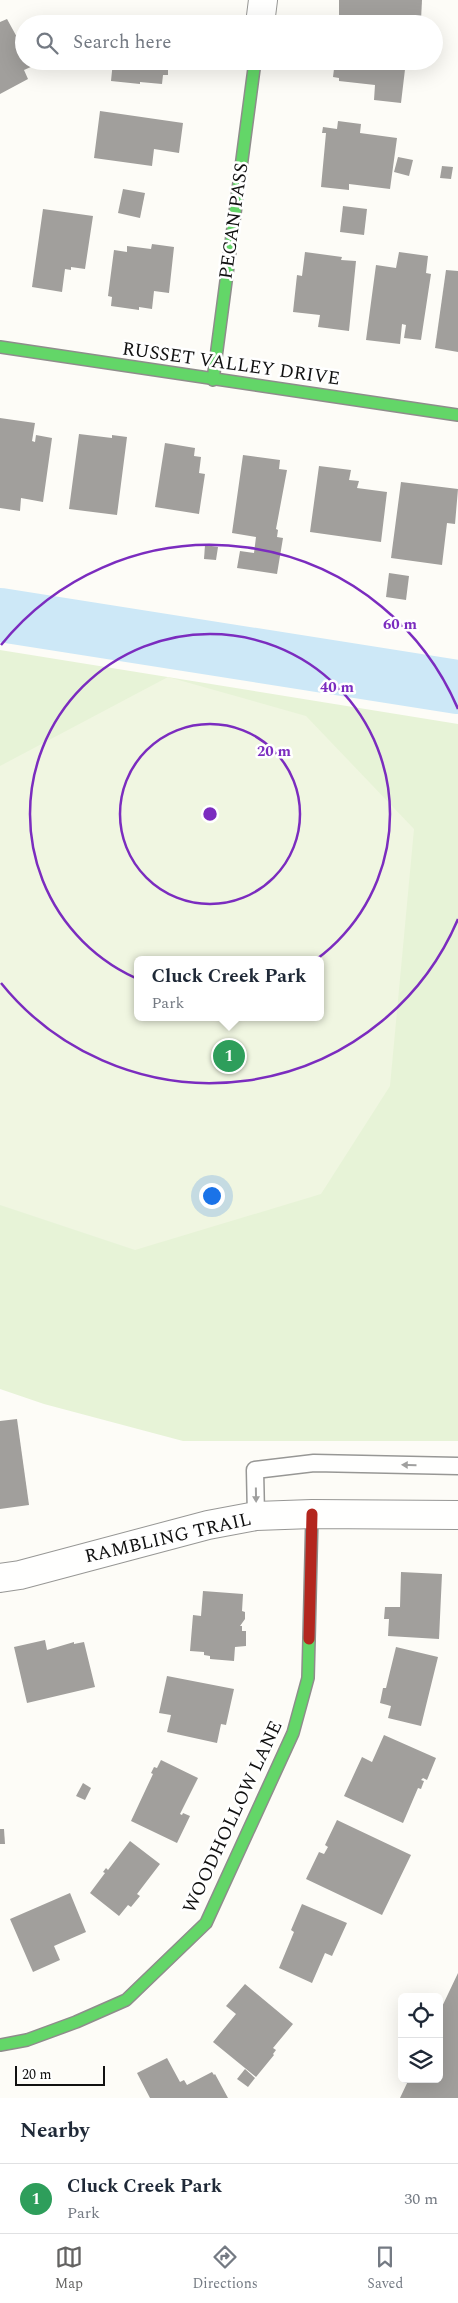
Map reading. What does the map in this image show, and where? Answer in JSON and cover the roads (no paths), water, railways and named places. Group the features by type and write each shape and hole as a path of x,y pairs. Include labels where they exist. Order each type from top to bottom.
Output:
{"street":[{"path":"261,15 263,0"},
{"name":"PECAN PASS","path":"213,380 254,70"},
{"name":"RUSSET VALLEY DRIVE","path":"0,347 458,415"},
{"name":"RAMBLING TRAIL","path":"0,1578 20,1575 208,1525 256,1516 312,1514 458,1515"},
{"name":"WOODHOLLOW LANE","path":"0,2045 26,2040 76,2022 126,2000 206,1923 293,1733 308,1678 312,1514"}],"lane":[{"path":"256,1516 255,1470 314,1463 458,1466"}],"waterway":[{"path":"0,615 458,687"}],"place":[{"name":"Cluck Creek Park","path":"229,1056"}]}
